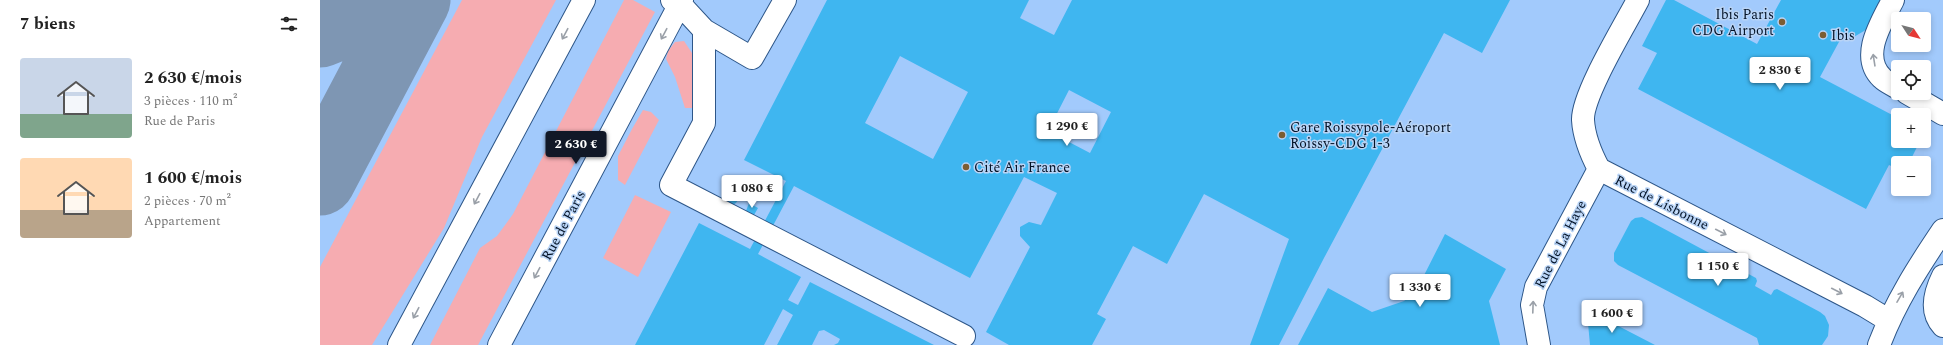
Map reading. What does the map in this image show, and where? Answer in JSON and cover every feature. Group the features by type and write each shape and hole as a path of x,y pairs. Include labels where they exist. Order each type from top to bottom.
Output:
{"street":[{"path":"399,345 584,0"},
{"path":"678,1 704,30 752,58 785,0"},
{"name":"Rue de Lisbonne","path":"1638,0 1586,100 1583,119 1588,144 1599,169 1865,306 1888,320"},
{"path":"1891,84 1881,78 1873,63 1875,36 1893,0"},
{"name":"Rue de Paris","path":"499,345 678,1"},
{"path":"704,30 704,123 671,185 964,336"},
{"path":"1919,100 1943,114"},
{"name":"Rue de La Haye","path":"1539,345 1532,305 1536,287 1599,169"},
{"path":"1878,345 1888,320 1920,263 1943,230"},
{"path":"1943,276 1934,304 1937,315 1943,326"}],"shaded area":[{"path":"320,0 1943,0 1943,345 320,345"},
{"path":"462,0 556,0 482,137 444,228 372,345 320,345 320,267"},
{"path":"624,0 633,0 655,12 478,345 430,345 480,248 497,236 513,214"},
{"path":"684,41 700,65 693,108 685,108 675,77 666,59 668,51 675,42"},
{"path":"643,110 651,112 659,120 625,185 618,180 618,156"},
{"path":"635,195 671,212 638,277 603,258"}],"building":[{"path":"827,0 1029,0 1020,18 1054,35 1072,0 1510,0 1482,53 1444,33 1279,345 1250,345 1289,239 1204,194 1167,264 1133,246 1097,314 1106,319 1092,345 1009,345 986,332 1030,247 1020,236 1020,227 1029,222 1041,225 1057,193 1024,177 970,278 794,186 758,254 801,277 788,300 798,305 810,282 934,345 834,345 838,343 840,339 824,330 819,331 812,345 777,345 793,315 783,309 764,345 635,345 699,223 750,249 786,181 744,160","holes":["900,56 968,92 933,159 865,123","1069,90 1111,112 1090,153 1048,131"]},
{"path":"1666,0 1674,0 1757,44 1781,0 1889,0 1880,18 1864,31 1852,38 1840,40 1820,77 1891,114 1891,148 1916,148 1912,156 1891,156 1891,166 1889,165 1866,209 1638,89 1657,53 1642,46"},
{"path":"728,191 734,191 738,195 738,201 734,205 728,205 724,201 724,195"},
{"path":"749,203 758,208 754,215 746,211"},
{"path":"1642,217 1756,278 1757,281 1755,286 1771,295 1774,290 1777,289 1820,312 1825,316 1829,325 1828,336 1822,345 1759,345 1757,338 1618,265 1614,261 1614,253 1631,221 1635,218"},
{"path":"1445,234 1506,269 1489,301 1500,345 1298,345 1328,288 1372,312 1404,301 1415,293"},
{"path":"1595,317 1601,317 1655,345 1590,345 1588,323"}],"taxiway":[{"path":"320,32 350,20 377,0"},
{"path":"320,180 415,0"}],"place":[{"name":"Ibis Paris CDG Airport","path":"1782,22"},
{"name":"Ibis","path":"1823,35"},
{"name":"Gare Roissypole-Aéroport Roissy-CDG 1-3","path":"1282,135"},
{"name":"Cité Air France","path":"966,167"}]}
